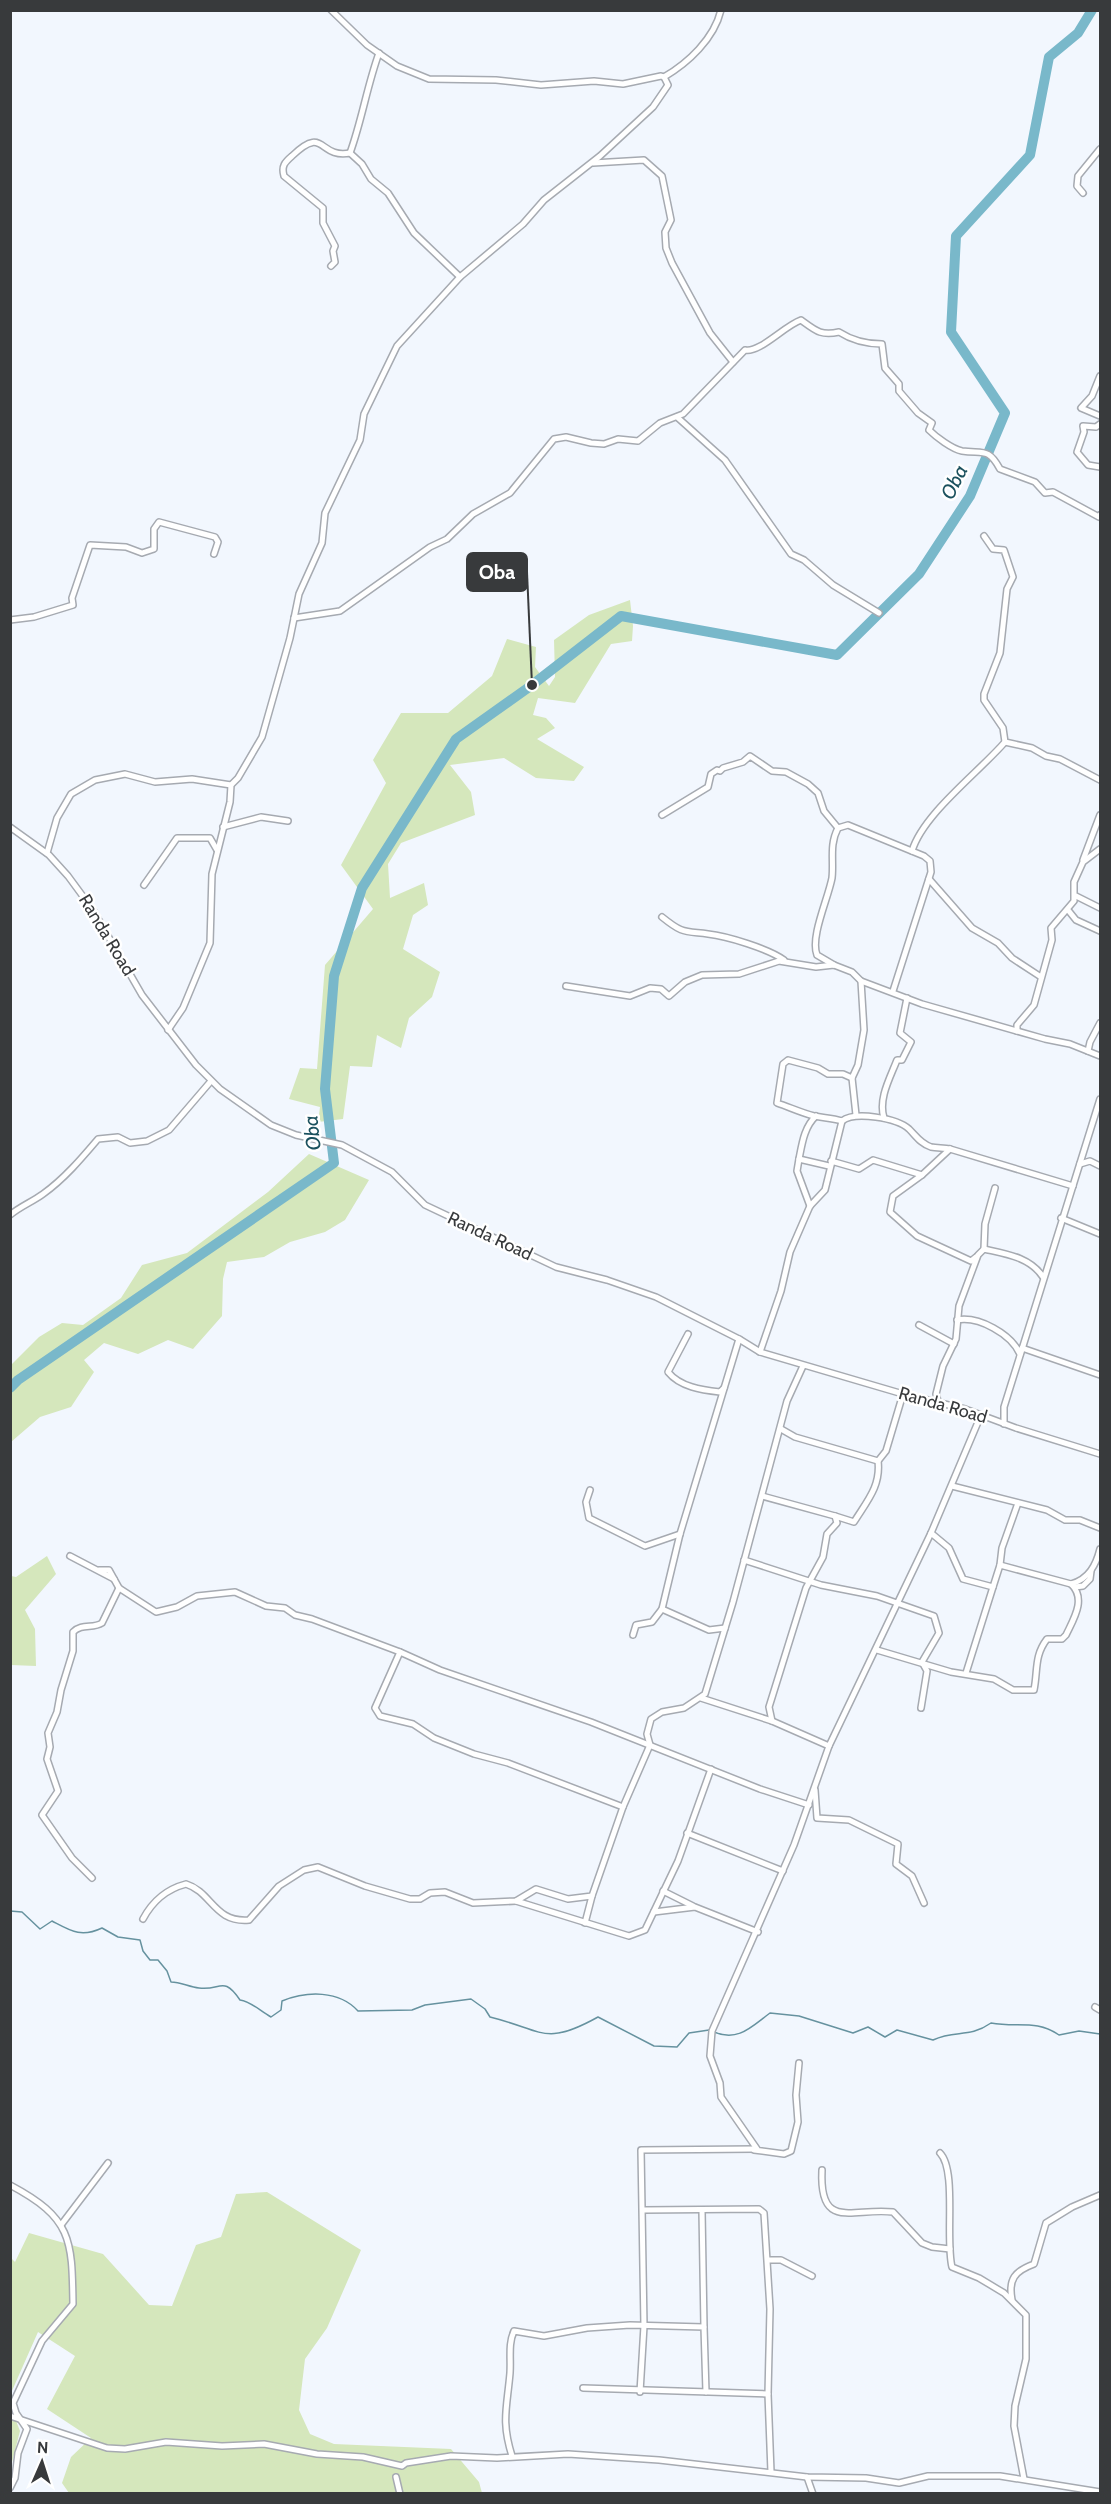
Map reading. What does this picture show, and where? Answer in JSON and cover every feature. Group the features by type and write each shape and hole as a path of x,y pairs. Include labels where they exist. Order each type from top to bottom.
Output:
{"street":[{"path":"331,10 379,53 419,76 436,81 482,79 542,85 594,81 622,84 664,76 693,56 713,29 721,10"},
{"path":"350,153 360,128 362,107 379,53"},
{"path":"168,1030 183,1008 210,943 212,874 230,802 231,785 238,778 262,737 299,594 322,543 325,513 360,440 363,414 397,346 460,277 523,224 544,200 591,163 652,107 668,85 664,76"},
{"path":"331,266 335,262 333,251 335,246 323,223 323,208 284,176 284,163 307,142 315,141 341,155 350,153"},
{"path":"1083,193 1077,186 1078,176 1101,149"},
{"path":"350,153 362,164 371,179 387,193 414,232 460,277"},
{"path":"591,163 644,160 662,176 671,220 665,232 666,249 710,333 733,362"},
{"path":"294,618 340,611 416,556 447,539 473,514 510,493 554,440 566,437 604,444 618,439 638,441 660,423 683,414 745,350 757,349 790,324 801,320 816,333 826,336 839,332 848,339 882,344 885,368 899,384 899,391 918,413 932,423 929,430 932,434 957,449 984,451 997,461 1000,469 1021,475 1035,482 1045,493 1053,492 1099,518 1101,515"},
{"path":"1100,378 1092,396 1081,408 1101,416"},
{"path":"677,417 725,460 791,554 804,560 833,585 879,613"},
{"path":"1101,424 1096,427 1083,426 1084,432 1077,452 1088,465 1101,467"},
{"path":"10,620 33,617 73,605 72,598 90,544 126,547 142,553 154,549 154,529 159,522 215,537 218,542 214,554"},
{"path":"984,536 993,549 1004,550 1013,577 1007,589 1000,653 984,694 984,700 1003,728 1005,742"},
{"path":"1005,742 1032,748 1046,756 1060,759 1101,780"},
{"path":"912,851 916,838 942,807 1005,742"},
{"path":"662,814 708,787 711,774 717,770 720,771 743,762 750,756 772,771 786,772 808,784 818,793 824,811 838,828"},
{"path":"47,854 57,818 71,794 95,780 125,774 155,782 192,779 231,785"},
{"path":"1017,1031 1017,1026 1034,1005 1052,940 1050,931 1068,910 1076,896 1074,882 1099,829 1101,815"},
{"path":"223,827 261,817 288,821"},
{"path":"893,991 929,879 930,861 912,851 848,825 838,828 834,835 830,860 831,883 814,943 818,955 852,972 861,981 907,998 1101,1056"},
{"name":"Randa Road","path":"10,827 47,854 88,902 142,995 211,1081 271,1125 296,1135 342,1145 386,1168 425,1205 556,1267 607,1280 656,1298 739,1339 760,1352 903,1394 938,1401 1101,1454"},
{"path":"144,885 177,838 205,836 210,838 217,850"},
{"path":"1083,862 1101,849"},
{"path":"929,879 941,890 954,910 963,915 972,928 998,943 1012,958 1041,977"},
{"path":"1076,896 1101,908"},
{"path":"1068,910 1076,920 1101,932"},
{"path":"662,917 675,928 688,934 708,934 726,939 785,961 816,967 834,965"},
{"path":"566,986 598,989 630,996 650,988 661,989 669,996 694,977 739,974 785,961"},
{"path":"856,1115 852,1078 858,1065 864,1030 861,981"},
{"path":"884,1118 881,1104 891,1075 897,1060 902,1060 911,1042 900,1033 907,998"},
{"path":"1088,1051 1090,1042 1101,1023"},
{"path":"852,1078 843,1074 828,1074 818,1068 788,1060 783,1064 777,1103 816,1116 832,1117 842,1121 856,1115 884,1118 908,1128 915,1138 930,1146 950,1149 1073,1186"},
{"path":"10,1215 42,1194 76,1166 98,1139 118,1137 130,1143 147,1141 169,1130 211,1081"},
{"path":"1004,1424 1004,1407 1061,1218 1101,1099"},
{"path":"810,1206 797,1171 803,1137 809,1122 816,1116"},
{"path":"760,1352 781,1291 790,1252 810,1206 825,1190 842,1121"},
{"path":"950,1149 922,1175 893,1196 890,1212 917,1236 971,1261 984,1249 985,1224 995,1188"},
{"path":"799,1159 859,1169 873,1160 922,1175"},
{"path":"1080,1164 1090,1161 1101,1167"},
{"path":"1061,1218 1101,1234"},
{"path":"984,1249 1028,1262 1035,1266 1043,1277"},
{"path":"938,1401 937,1389 943,1366 954,1344 957,1320 978,1255"},
{"path":"957,1320 970,1319 1007,1335 1021,1351 1101,1376"},
{"path":"919,1325 954,1344"},
{"path":"688,1334 668,1372 674,1380 697,1389 720,1392 726,1387"},
{"path":"633,1635 636,1625 652,1622 662,1609 681,1534 739,1339"},
{"path":"585,1923 622,1807 650,1745 647,1734 651,1719 656,1714 684,1708 701,1698 707,1688 787,1401 803,1366"},
{"path":"762,1496 854,1522 877,1486 880,1477 878,1461 886,1451 903,1394"},
{"path":"799,2063 796,2095 798,2122 791,2151 784,2154 754,2150 757,2149 721,2097 720,2083 709,2047 723,2005 758,1932 783,1871 830,1746 931,1533 981,1415"},
{"path":"781,1429 795,1437 878,1461"},
{"path":"952,1486 1047,1510 1065,1520 1080,1520 1101,1528"},
{"path":"590,1490 586,1502 588,1518 628,1536 639,1545 650,1546 681,1534"},
{"path":"966,1673 1000,1565 1002,1548 1018,1503"},
{"path":"772,1721 769,1707 810,1580 823,1557 827,1534 837,1523 835,1516"},
{"path":"931,1533 949,1548 963,1579 993,1587"},
{"path":"1000,1565 1073,1586 1091,1571 1101,1549"},
{"path":"70,1556 98,1570 109,1570 119,1588 156,1612 177,1607 196,1596 235,1592 809,1805"},
{"path":"744,1560 810,1580 877,1596 934,1616 939,1633 922,1662"},
{"path":"877,1650 951,1671 994,1679 1013,1690 1034,1690 1035,1661 1040,1648 1047,1639 1062,1639 1078,1609 1073,1586"},
{"path":"92,1878 72,1858 42,1815 58,1791 47,1759 50,1747 48,1733 57,1712 73,1651 73,1632 80,1627 96,1626 102,1623 119,1588"},
{"path":"662,1609 709,1630 725,1628"},
{"path":"400,1652 375,1708 380,1716 413,1724 434,1738 474,1754 508,1763 622,1807"},
{"path":"921,1708 927,1671 922,1662"},
{"path":"701,1698 772,1721 830,1746"},
{"path":"143,1919 148,1909 160,1896 186,1884 195,1887 223,1914 241,1921 249,1920 279,1886 304,1870 318,1867 365,1886 410,1899 420,1899 430,1893 445,1892 473,1903 516,1901 629,1936 638,1934 648,1927 678,1861 711,1769"},
{"path":"815,1788 817,1818 849,1820 898,1844 896,1864 912,1876 924,1903"},
{"path":"687,1833 783,1871"},
{"path":"516,1901 536,1889 568,1899 592,1896"},
{"path":"663,1891 695,1907 758,1932"},
{"path":"654,1912 695,1907"},
{"path":"640,2392 644,2326 644,2210 641,2150 757,2149"},
{"path":"940,2153 949,2167 952,2267 979,2278 1012,2300 1028,2320 1026,2359 1015,2406 1014,2426 1024,2479"},
{"path":"61,2225 108,2163"},
{"path":"822,2170 821,2189 824,2198 834,2210 848,2214 893,2212 922,2243 950,2249"},
{"path":"10,2185 34,2197 61,2225 71,2247 73,2304 42,2341 14,2403 16,2413 27,2429 18,2453 15,2478 10,2488"},
{"path":"1012,2300 1011,2281 1017,2272 1034,2264 1046,2223 1072,2207 1101,2195"},
{"path":"644,2210 759,2209 764,2213 768,2260 768,2394 771,2472"},
{"path":"702,2211 706,2392"},
{"path":"768,2260 781,2260 812,2276"},
{"path":"512,2456 505,2434 504,2410 510,2372 511,2338 514,2331 544,2336 587,2328 704,2327"},
{"path":"583,2388 640,2392 768,2394"},
{"path":"10,2416 96,2446 116,2449 166,2442 222,2446 264,2444 317,2454 363,2457 402,2466 406,2463 444,2457 580,2455 807,2477 866,2478 899,2483 928,2476 1000,2476 1101,2492"},
{"path":"396,2477 400,2493"},
{"path":"807,2477 813,2493"},
{"path":"1067,2493 1071,2488"}],"green space":[{"path":"630,600 632,641 611,644 575,703 538,698 533,715 546,718 555,728 537,739 584,767 574,781 536,778 504,758 450,765 471,792 475,815 401,843 388,864 390,898 424,883 428,905 413,915 403,949 440,972 432,997 409,1018 401,1048 377,1035 372,1067 350,1066 343,1119 318,1122 320,1107 289,1099 300,1068 317,1069 325,965 373,909 341,865 386,783 373,760 401,713 448,713 492,676 507,639 536,647 535,667 549,686 555,677 554,640 589,615"},
{"path":"309,1154 369,1180 345,1220 325,1232 290,1242 264,1257 227,1262 223,1279 222,1316 193,1349 168,1340 138,1354 104,1343 84,1360 94,1372 71,1407 40,1417 11,1442 11,1365 39,1337 62,1323 83,1325 121,1298 142,1265 187,1253 268,1192"},
{"path":"47,1556 56,1574 25,1610 35,1629 36,1666 11,1665 11,1576 16,1577"},
{"path":"267,2192 361,2250 327,2328 305,2359 299,2410 310,2434 334,2444 451,2449 479,2482 482,2493 69,2493 62,2483 71,2457 91,2438 47,2409 75,2356 38,2332 11,2393 11,2258 15,2262 29,2233 103,2254 149,2305 172,2306 196,2245 221,2237 236,2194"},
{"path":"11,2408 20,2431 11,2466"}],"waterway":[{"name":"Oba","path":"10,1388 18,1380 334,1163 325,1089 334,976 362,888 456,739 532,685 621,616 837,655 919,574 970,496 1005,413 951,332 956,236 1030,155 1049,57 1078,33 1092,10"},
{"path":"10,1911 22,1912 40,1929 52,1921 76,1932 88,1933 102,1928 118,1937 140,1940 143,1951 150,1960 158,1960 167,1971 171,1982 199,1988 225,1986 230,1988 240,2000 271,2017 281,2010 282,2001 302,1995 322,1994 342,1999 358,2011 412,2010 425,2005 471,1999 485,2009 490,2017 533,2031 554,2034 580,2026 598,2017 654,2046 677,2047 689,2033 709,2030"},
{"path":"714,2032 723,2035 744,2032 770,2013 799,2016 853,2033 868,2027 885,2037 897,2030 933,2040 949,2035 969,2033 991,2023 1034,2025 1059,2035 1079,2031 1100,2034"}],"place":[{"name":"Oba","path":"532,685"}]}
